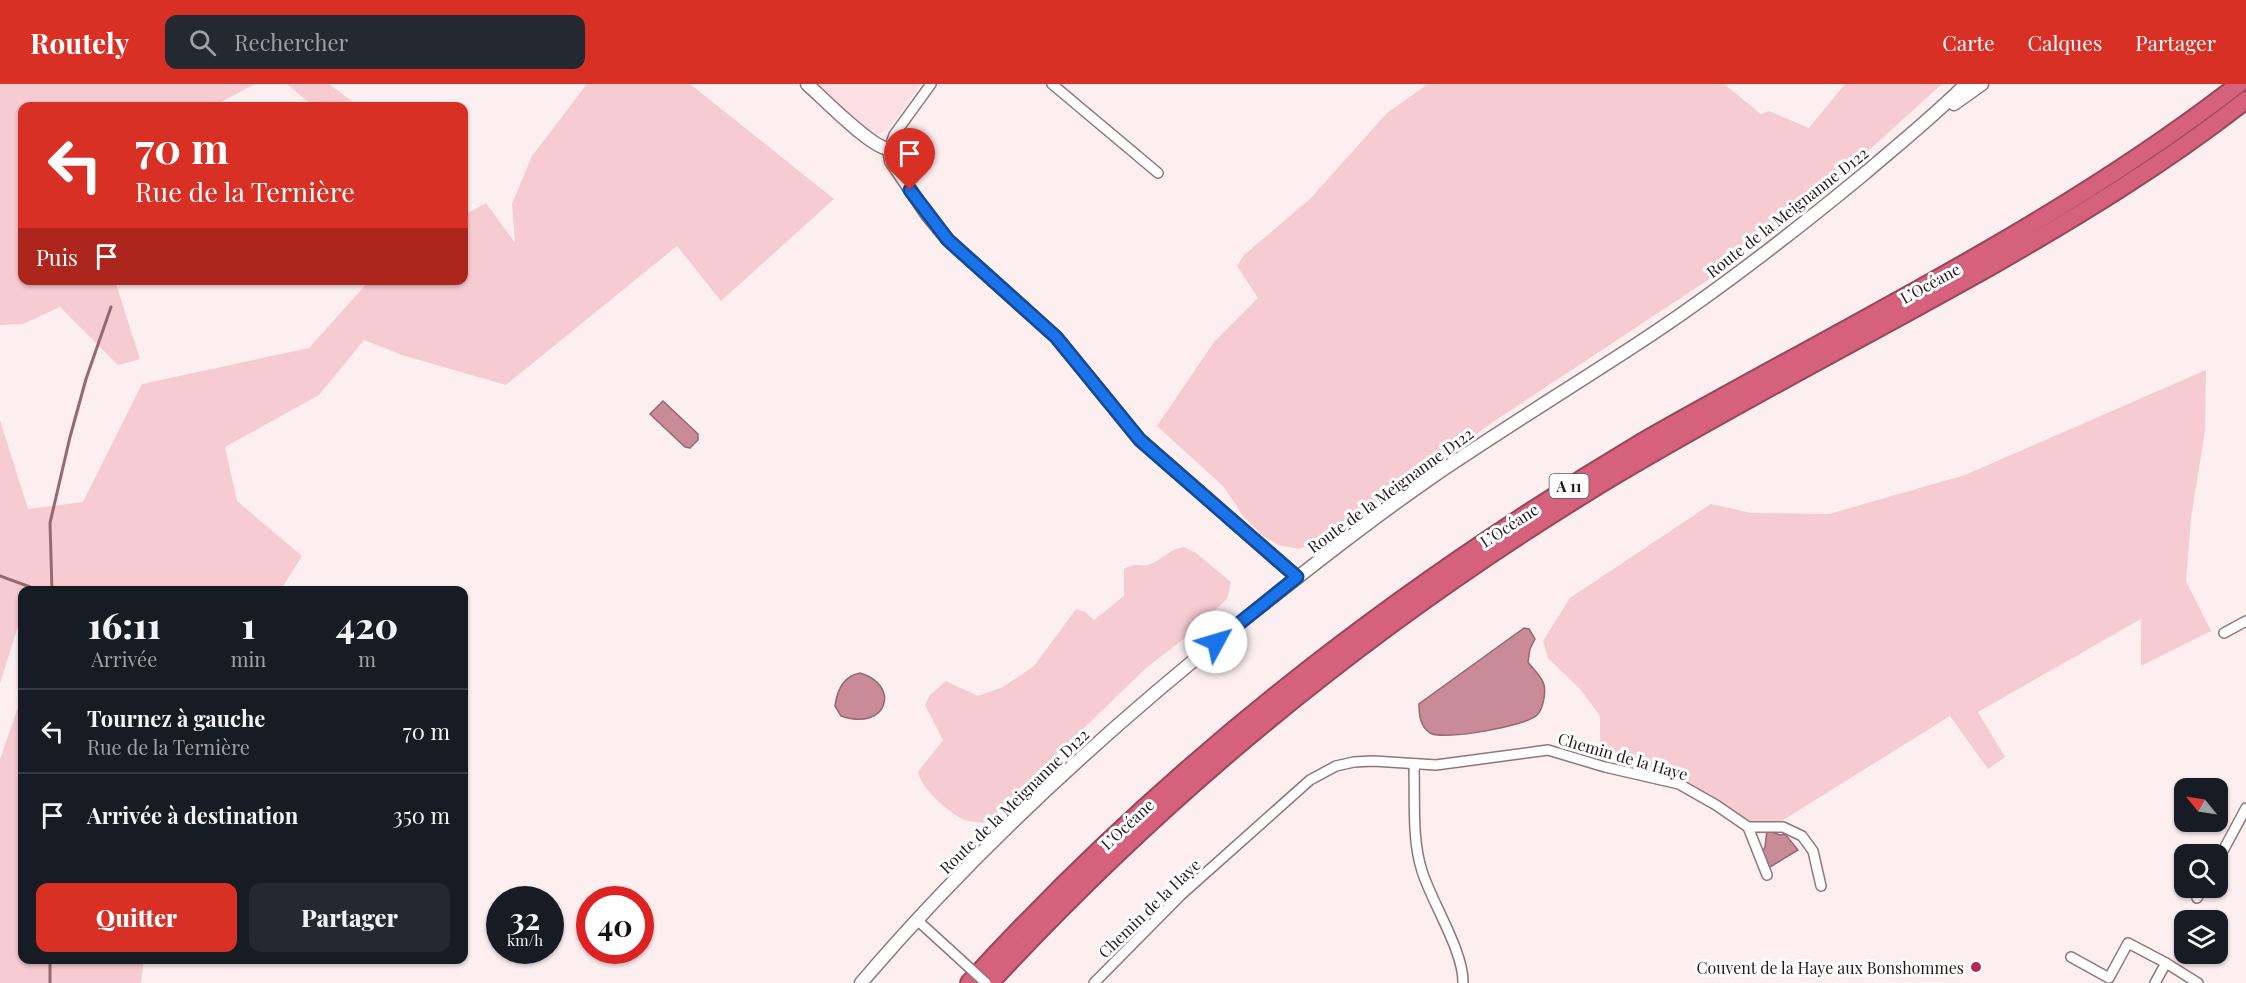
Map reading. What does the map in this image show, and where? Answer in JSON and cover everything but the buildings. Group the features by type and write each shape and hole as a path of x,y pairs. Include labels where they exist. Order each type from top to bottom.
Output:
{"highway":[{"name":"L’Océane","path":"969,983 1083,865 1189,767 1316,662 1441,570 1525,514 1641,442 1961,266 2060,208 2154,148 2239,84"},
{"name":"L’Océane","path":"988,983 1079,890 1200,778 1303,691 1426,599 1494,552 1615,476 2079,214 2165,158 2246,100"}],"street":[{"path":"807,84 870,140 883,149 889,149"},
{"path":"931,84 894,135 889,149 891,160 928,216 948,240 1056,337 1140,440 1297,577"},
{"path":"1052,84 1158,173"},
{"path":"1926,122 1966,84"},
{"path":"1926,122 1982,84"},
{"name":"Route de la Meignanne D122","path":"861,983 917,920 1072,764 1183,669 1297,577 1434,476 1637,344 1739,273 1816,214 1926,122"},
{"path":"2224,633 2246,621"},
{"name":"Chemin de la Haye","path":"1094,983 1181,896 1310,780 1336,766 1374,761 1436,765 1548,750 1605,767 1679,784 1748,827"},
{"path":"1416,764 1414,770 1415,803 1420,865 1461,963 1463,983"},
{"path":"2227,844 2246,808"},
{"path":"1767,875 1748,827 1783,827 1802,836 1813,852 1821,886"},
{"path":"917,920 988,983"},
{"path":"2109,978 2128,943 2198,983"},
{"path":"2071,957 2118,983"},
{"path":"2155,983 2166,963"}],"shaded area":[{"path":"0,84 255,84 221,102 18,102 18,285 116,285 140,359 118,365 60,307 23,324 0,325"},
{"path":"287,84 329,84 353,102 308,102"},
{"path":"587,84 690,84 834,199 721,301 677,246 506,385 402,355 364,340 319,395 225,447 237,501 302,556 283,586 18,586 18,627 0,683 0,420 28,509 83,502 142,384 309,348 365,285 468,285 468,213 486,203 515,243 512,204 532,156"},
{"path":"816,84 921,84 888,130 874,136"},
{"path":"1428,84 1724,84 1761,114 1769,111 1809,128 1845,84 1942,84 1814,200 1711,278 1493,422 1323,540 1299,549 1278,545 1263,536 1243,516 1224,487 1157,426 1214,342 1258,298 1237,266 1244,255 1311,198 1387,113"},
{"path":"2206,370 2205,431 2191,518 2186,581 2211,631 2141,666 2141,619 1978,712 2005,757 1988,769 1950,716 1780,822 1748,827 1679,784 1600,756 1600,716 1581,690 1548,658 1543,641 1570,598 1711,504 1751,513 1829,514 1965,475"},
{"path":"663,401 698,434 698,440 690,448 685,447 650,414"},
{"path":"1184,547 1196,553 1231,582 1227,599 1185,638 1146,668 986,823 962,819 949,811 924,785 918,772 943,740 925,705 930,695 946,681 978,696 1003,687 1034,666 1076,609 1085,612 1094,620 1124,596 1124,569 1135,565 1148,565"},
{"path":"1524,628 1529,629 1535,639 1530,649 1528,662 1542,679 1545,688 1542,705 1537,715 1518,724 1485,731 1451,735 1430,733 1421,720 1419,704"},
{"path":"860,673 873,679 881,687 884,705 870,718 857,719 841,716 835,706 840,689 850,677"},
{"path":"18,707 18,964 143,964 141,983 0,983 0,759"},
{"path":"1767,830 1780,835 1785,834 1798,850 1770,867 1763,862 1761,854 1765,847"}],"waterway":[{"path":"52,586 50,523 86,379 111,307"},
{"path":"0,576 27,586"},
{"path":"50,964 50,983"}],"place":[{"name":"Couvent de la Haye aux Bonshommes","path":"1976,967"}],"route":[{"path":"910,190 948,240 1056,337 1140,440 1297,577 1216,642"}]}
